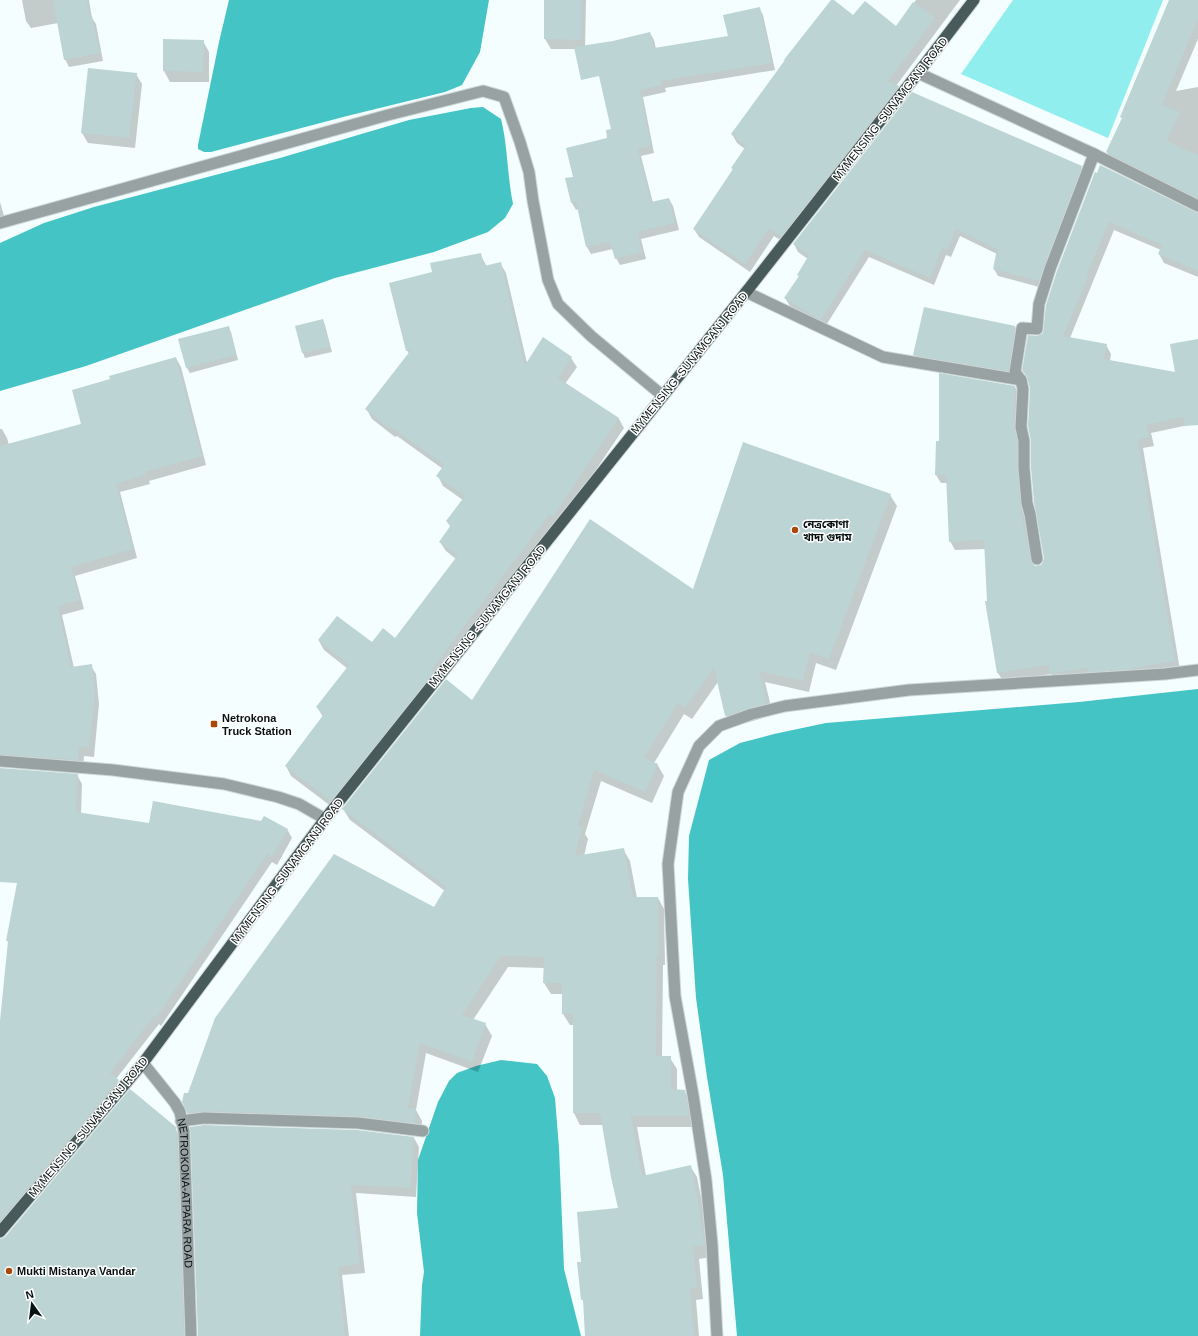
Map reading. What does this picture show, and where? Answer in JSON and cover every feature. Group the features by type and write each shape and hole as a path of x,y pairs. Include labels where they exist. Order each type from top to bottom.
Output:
{"main road":[{"name":"MYMENSING -SUNAMGANJ ROAD","path":"0,1232 143,1063 325,819 746,292 974,0"}],"street":[{"path":"918,73 1094,154 1198,206"},
{"path":"0,223 388,115 483,91 504,97 520,142 529,172 532,201 548,280 558,304 591,336 663,396"},
{"path":"1036,559 1030,514 1027,503 1024,468 1024,440 1021,427 1023,389 1021,380 1015,372 1022,328 1037,329 1039,304 1050,269 1094,154"},
{"path":"746,292 883,357 1021,380"},
{"path":"717,1336 712,1244 706,1180 694,1095 676,996 668,864 678,792 699,746 720,726 752,714 785,706 909,690 1165,674 1198,670"},
{"path":"0,761 113,770 224,784 278,797 299,804 325,819"},
{"name":"NETROKONA-ATPARA ROAD","path":"143,1063 175,1103 180,1112 184,1132 191,1336"},
{"path":"181,1121 204,1118 358,1123 423,1131"}],"shaded area":[{"path":"229,0 489,0 480,52 462,85 445,92 211,152 204,152 198,149 198,145"},
{"path":"1013,0 1163,0 1108,138 961,74"},
{"path":"483,107 501,119 513,204 505,218 488,232 434,252 335,278 86,366 0,391 0,243 44,223 94,207 280,158 409,120"},
{"path":"1198,689 1198,1336 737,1336 723,1175 696,998 688,879 689,836 709,760 740,743 826,723 1079,702"},
{"path":"501,1060 537,1064 547,1076 555,1098 559,1148 564,1269 581,1336 420,1336 424,1272 417,1213 418,1160 438,1102 449,1081 457,1073 476,1066"}],"building":[{"path":"53,0 87,0 100,53 64,60"},
{"path":"544,0 581,0 581,40 544,39"},
{"path":"831,0 834,0 853,15 865,1 896,26 913,2 935,18 888,81 899,86 781,236 769,228 745,264 693,229 733,169 731,168 746,146 731,134 785,60 783,61"},
{"path":"1169,0 1198,0 1198,19 1162,105 1180,112 1167,141 1198,155 1198,198 1106,152 1122,118 1120,117"},
{"path":"760,7 772,63 661,81 662,85 640,90 651,146 638,149 651,202 669,198 675,223 638,232 642,252 615,259 610,242 586,247 576,202 571,203 565,178 573,177 566,148 607,138 606,130 611,129 599,76 581,80 574,47 613,41 650,32 654,48 728,36 723,15"},
{"path":"163,39 204,40 203,72 163,71"},
{"path":"88,68 137,73 129,138 81,133"},
{"path":"912,92 1082,166 1039,281 993,269 997,249 956,229 947,250 942,248 930,278 865,250 821,320 784,298 799,276 797,275 809,255 793,244"},
{"path":"1100,165 1198,213 1198,271 1158,254 1162,245 1109,222 1087,274 1089,275 1063,336 1107,344 1104,359 1175,372 1170,344 1198,339 1198,425 1185,426 1183,417 1147,425 1149,437 1138,440 1175,661 1124,670 1088,672 1088,668 1050,674 1049,665 997,673 985,601 987,601 984,540 949,542 946,475 935,475 936,441 939,441 939,373 1015,386 1014,427 1017,442 1017,469 1020,504 1030,560 1035,566 1041,565 1044,558 1034,502 1031,468 1031,441 1028,426 1030,388 1027,377 1022,370 1028,335 1037,336 1043,333 1046,305 1057,271 1095,172 1097,173"},
{"path":"481,253 484,266 501,262 525,365 543,337 572,357 558,378 619,418 553,517 550,514 432,669 435,671 331,801 285,766 324,714 316,707 349,665 318,640 337,616 372,642 383,628 395,638 458,555 439,542 451,525 446,521 465,496 436,476 444,465 391,427 390,429 365,409 411,350 406,351 389,283 432,272 430,263"},
{"path":"924,307 1015,326 1008,371 913,355"},
{"path":"323,319 330,347 302,353 295,326"},
{"path":"229,326 236,355 186,368 178,339"},
{"path":"176,357 202,456 145,472 146,475 116,484 133,549 71,567 80,600 58,606 71,667 92,664 95,694 89,748 79,747 78,760 0,754 0,446 81,424 72,390 110,379 109,376"},
{"path":"743,442 891,494 829,659 810,652 803,681 759,671 767,703 725,716 714,668 685,708 678,703 644,758 658,764 645,792 594,770 578,826 582,827 575,856 624,848 633,897 658,897 659,954 657,954 656,1056 671,1056 671,1089 685,1090 688,1109 688,1116 631,1116 642,1176 691,1165 705,1245 693,1247 697,1288 690,1288 694,1336 585,1336 583,1299 581,1300 577,1262 581,1262 577,1212 618,1208 600,1113 573,1113 573,1014 562,1014 562,983 543,983 544,957 501,956 462,1015 486,1023 472,1062 420,1043 408,1108 416,1109 415,1123 358,1116 204,1111 187,1113 182,1102 184,1093 188,1093 215,1018 334,854 434,907 446,887 342,809 446,679 472,700 590,519 693,589"},
{"path":"0,768 78,774 76,812 149,823 153,801 261,821 264,816 288,829 272,857 267,854 156,1018 154,1016 110,1073 119,1080 0,1221 0,1021 8,941 6,941 17,883 0,882"},
{"path":"130,1089 176,1127 184,1336 0,1336 0,1239 5,1237"},
{"path":"204,1125 357,1130 414,1137 411,1188 351,1185 360,1264 338,1267 345,1336 198,1336 190,1127"}],"place":[{"name":"‌নেত্র‌কোণা খাদ্য গুদাম","path":"795,530"},
{"name":"Netrokona Truck Station","path":"214,724"},
{"name":"Mukti Mistanya Vandar","path":"9,1271"}]}
